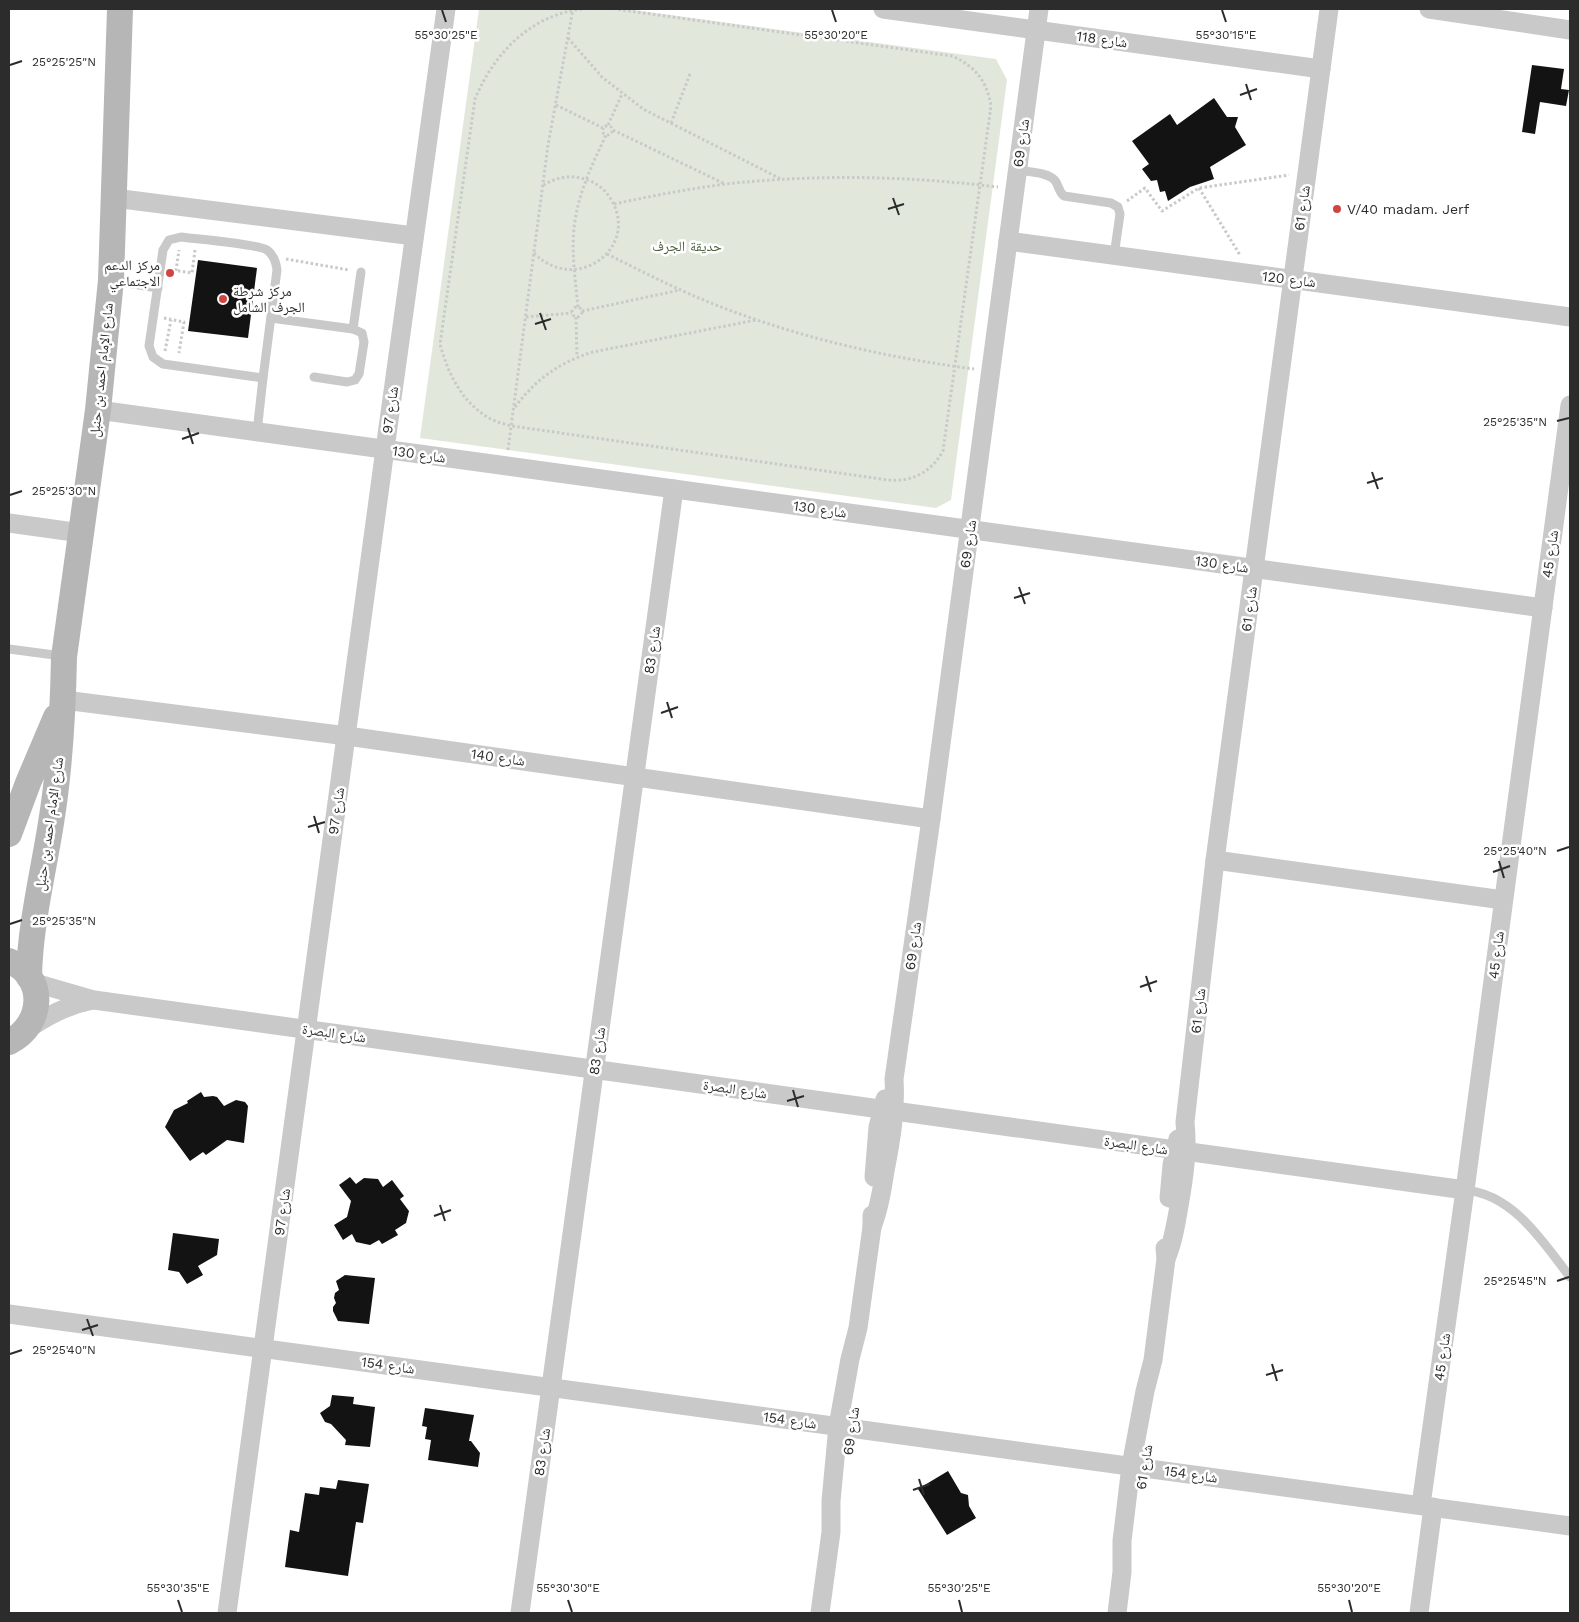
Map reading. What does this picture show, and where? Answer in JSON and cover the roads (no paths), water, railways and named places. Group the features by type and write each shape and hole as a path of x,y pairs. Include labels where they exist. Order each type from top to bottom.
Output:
{"street":[{"name":"شارع الإمام احمد بن حنبل","path":"13,1040 35,1014 35,992 31,980 31,943 57,781 64,700 64,657 98,410 111,280 120,9"},
{"name":"شارع 97","path":"227,1613 446,9"},
{"name":"شارع 118","path":"883,9 1321,69"},
{"name":"شارع 69","path":"820,1613 831,1532 839,1508 845,1427 860,1354 858,1328 872,1228 880,1201 893,1132 888,1110 931,819 1038,9"},
{"name":"شارع 61","path":"1117,1613 1122,1572 1130,1548 1138,1467 1155,1386 1153,1360 1166,1259 1174,1234 1181,1151 1215,860 1329,9"},
{"path":"1429,9 1570,30"},
{"path":"114,198 414,236"},
{"name":"شارع 120","path":"1008,241 1570,317"},
{"name":"شارع 45","path":"1418,1613 1427,1506 1465,1190 1570,405"},
{"name":"شارع 130","path":"98,410 1543,608"},
{"name":"شارع 83","path":"520,1613 674,489"},
{"path":"9,523 81,533"},
{"name":"شارع الإمام احمد بن حنبل","path":"9,834 28,783 64,700"},
{"name":"شارع 140","path":"64,700 347,736 931,819"},
{"path":"1215,860 1503,900"},
{"path":"9,961 22,969 31,980"},
{"name":"شارع البصرة","path":"31,980 94,1000 1465,1190"},
{"name":"شارع البصرة","path":"13,1040 56,1012 74,1004 94,1000"},
{"name":"شارع 154","path":"9,1314 1570,1526"}],"lane":[{"path":"1016,179 1052,177 1057,183 1061,194 1067,197 1111,203 1118,207 1120,214 1114,256"},
{"path":"257,432 277,270 276,263 273,256 262,247 181,237 175,238 166,245 161,269 149,346 153,357 163,364 263,378"},
{"path":"354,329 361,272"},
{"path":"111,280 158,288"},
{"path":"271,318 354,329 362,333 364,342 358,377 351,382 314,377"},
{"path":"9,649 64,657"},
{"path":"1465,1190 1478,1191 1504,1204 1515,1212 1528,1225 1570,1277"}],"place":[{"name":"V/40 madam. Jerf","path":"1337,209"},
{"name":"مركز الدعم الاجتماعي","path":"170,273"},
{"name":"مركز شرطة الجرف الشامل","path":"223,299"}],"park label":[{"name":"حديقة الجرف","path":"687,246"}]}
